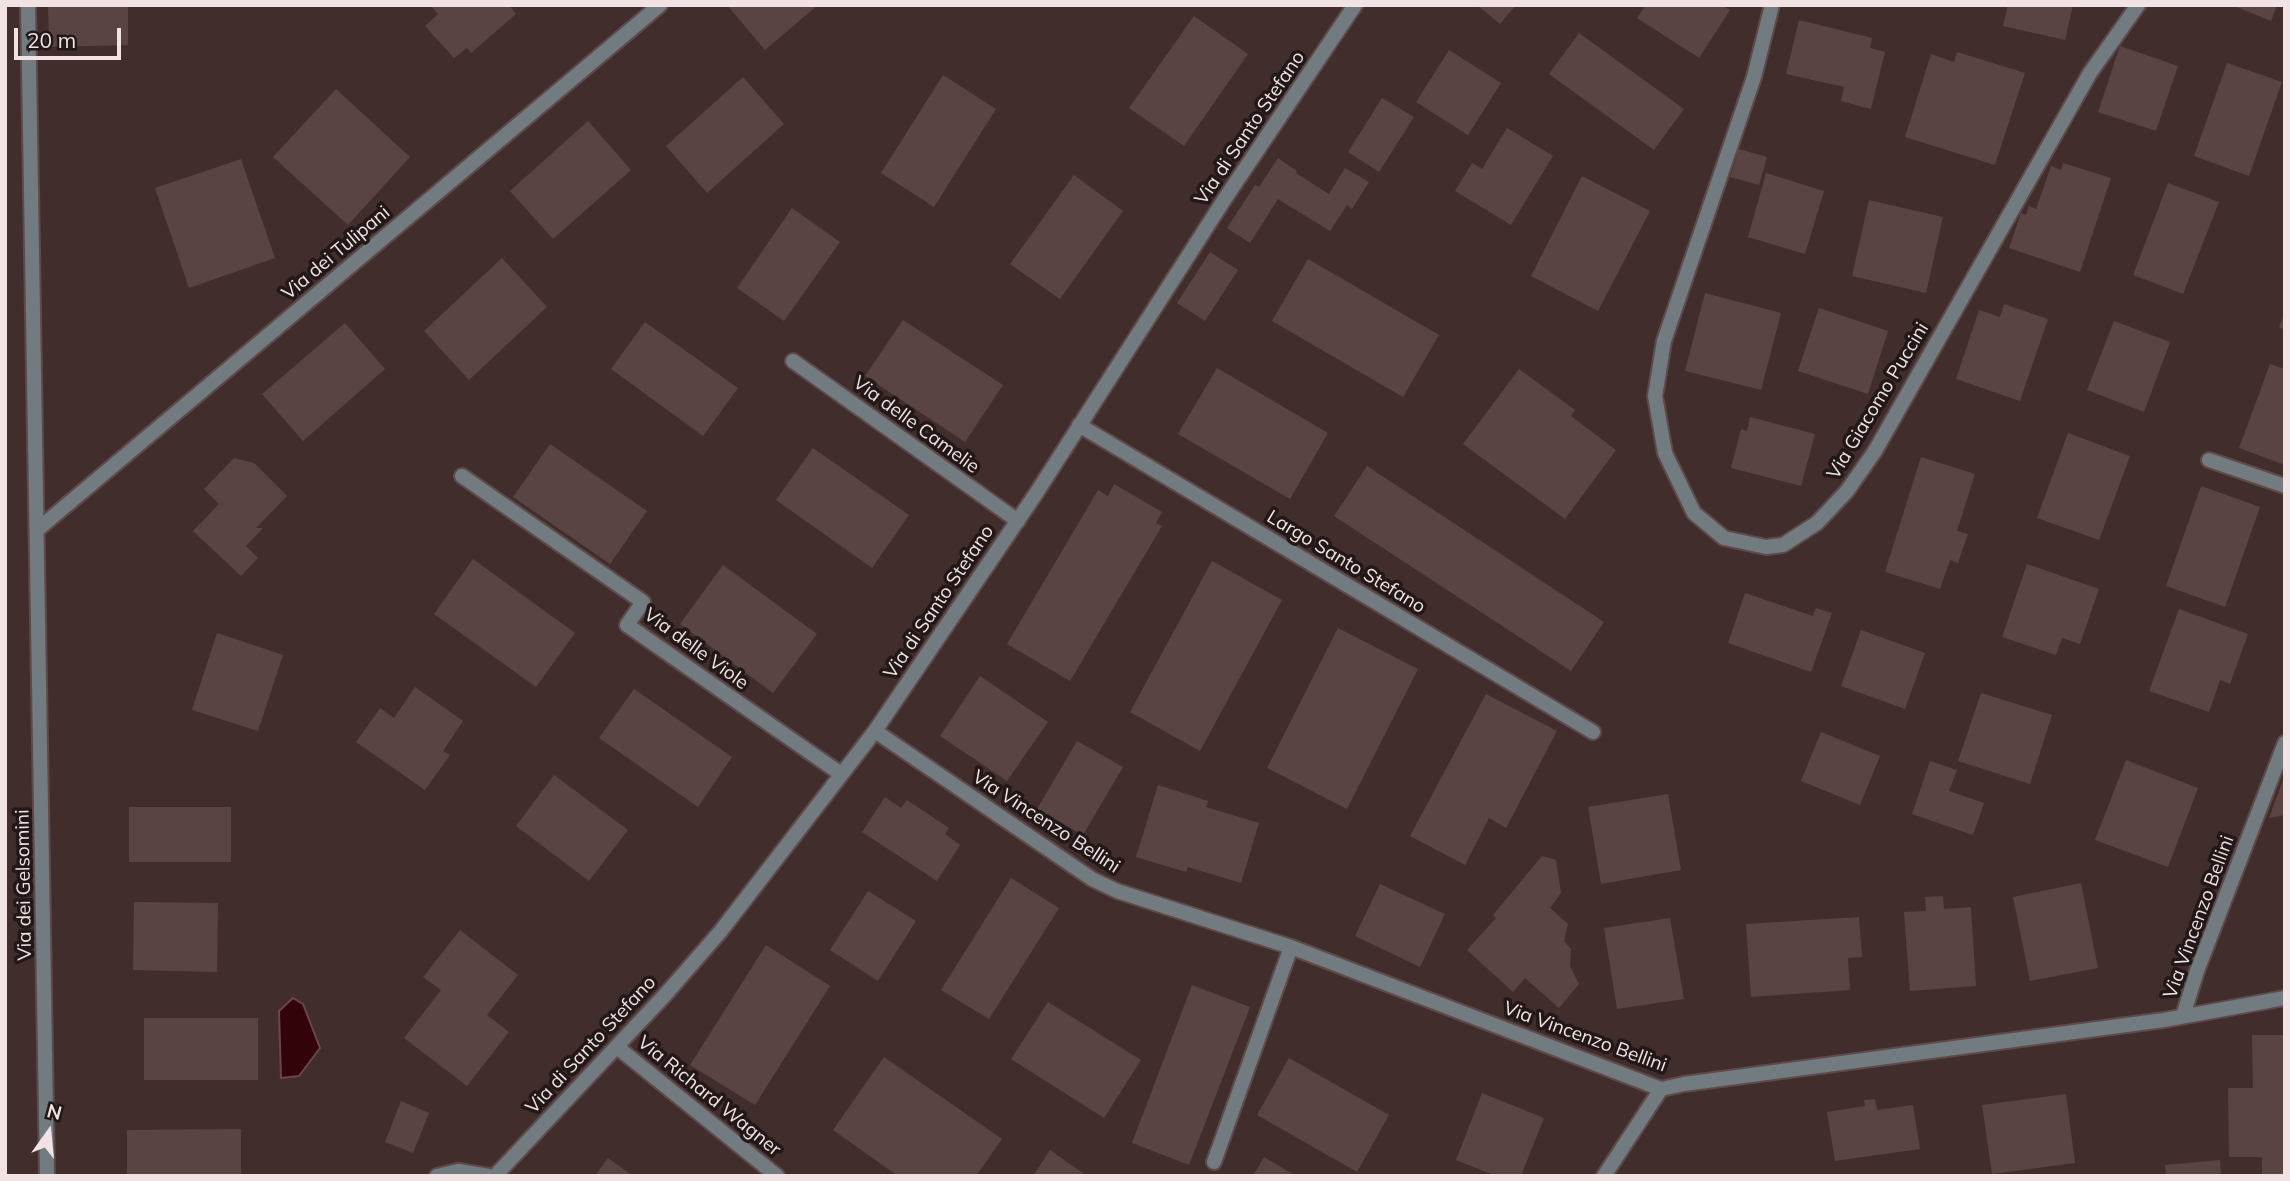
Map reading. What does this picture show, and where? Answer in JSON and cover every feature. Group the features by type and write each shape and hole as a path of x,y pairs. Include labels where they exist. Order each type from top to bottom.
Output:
{"street":[{"name":"Via dei Gelsomini","path":"28,5 47,1176"},
{"name":"Via dei Tulipani","path":"37,530 660,5"},
{"name":"Via di Santo Stefano","path":"495,1176 617,1047 720,932 875,731 1017,521 1224,200 1355,5"},
{"name":"Via Giacomo Puccini","path":"1772,5 1754,78 1664,341 1655,396 1665,453 1694,513 1724,537 1766,547 1783,545 1817,523 1847,491 1874,451 2090,73 2138,5"},
{"name":"Via delle Camelie","path":"793,361 1017,521"},
{"name":"Largo Santo Stefano","path":"1079,425 1593,732"},
{"path":"2208,460 2285,486"},
{"name":"Via delle Viole","path":"462,476 643,602 627,625 841,774"},
{"name":"Via Vincenzo Bellini","path":"875,731 1092,879 1117,891 1291,947 1661,1089 2183,1016 2197,971 2285,743"},
{"path":"1214,1162 1291,947"},
{"path":"2183,1016 2285,998"},
{"name":"Via Richard Wagner","path":"617,1047 777,1176"},
{"path":"1604,1176 1661,1089"},
{"path":"436,1176 458,1171 489,1176"}],"shaded area":[{"path":"293,998 303,1004 320,1048 299,1076 281,1078 279,1011"}],"building":[{"path":"48,5 128,5 128,45 49,47"},
{"path":"430,5 509,5 516,14 471,53 467,48 454,58 425,26 438,14"},
{"path":"727,5 818,5 765,50"},
{"path":"1477,5 1516,5 1500,24"},
{"path":"1646,5 1722,5 1730,10 1699,58 1637,18"},
{"path":"2008,5 2073,5 2065,40 2003,26"},
{"path":"2232,5 2277,5 2271,21"},
{"path":"1194,16 1248,54 1184,146 1129,108"},
{"path":"1799,20 1872,38 1870,48 1885,52 1871,109 1841,101 1844,87 1786,74"},
{"path":"1579,33 1684,109 1654,150 1549,74"},
{"path":"2120,46 2178,66 2156,131 2098,112"},
{"path":"1449,50 1501,83 1468,135 1416,102"},
{"path":"1957,52 2025,73 1995,165 1905,137 1931,54 1954,62"},
{"path":"2227,63 2282,82 2249,176 2194,156"},
{"path":"943,75 996,109 934,207 881,173"},
{"path":"743,77 784,124 707,193 666,146"},
{"path":"336,89 410,157 348,225 273,157"},
{"path":"1382,98 1414,117 1379,172 1348,152"},
{"path":"588,121 631,170 553,239 510,191"},
{"path":"1507,128 1553,156 1511,225 1455,191 1472,163 1482,169"},
{"path":"1739,149 1767,157 1759,185 1730,177"},
{"path":"1278,158 1329,194 1345,168 1369,182 1352,209 1347,205 1330,231 1278,199 1250,243 1227,228 1255,185 1259,187"},
{"path":"241,159 275,258 189,288 155,188"},
{"path":"2063,163 2111,178 2080,272 2009,248 2021,213 2026,215 2029,206 2036,209 2051,166 2061,170"},
{"path":"1766,173 1824,191 1805,254 1748,237"},
{"path":"1074,175 1123,211 1060,299 1010,264"},
{"path":"1582,176 1650,211 1598,311 1531,276"},
{"path":"2168,183 2219,202 2183,294 2133,275"},
{"path":"1869,200 1943,217 1926,293 1852,276"},
{"path":"792,208 840,242 784,321 737,288"},
{"path":"1210,252 1238,270 1205,321 1177,303"},
{"path":"502,258 547,307 469,380 424,331"},
{"path":"1308,259 1439,335 1403,397 1272,321"},
{"path":"1705,293 1781,313 1761,390 1685,371"},
{"path":"2004,304 2048,319 2020,401 1956,379 1979,310 2000,317"},
{"path":"1819,308 1888,331 1868,394 1798,371"},
{"path":"2285,313 2285,330 2279,327"},
{"path":"903,320 1003,385 965,442 865,376"},
{"path":"2114,321 2170,342 2144,412 2087,390"},
{"path":"645,322 738,388 703,436 611,369"},
{"path":"345,323 385,369 303,441 262,394"},
{"path":"2270,364 2285,369 2285,465 2239,448"},
{"path":"1217,368 1328,433 1290,499 1178,434"},
{"path":"1519,369 1575,410 1571,416 1616,450 1565,519 1463,444"},
{"path":"1750,417 1815,434 1801,486 1731,468 1741,429 1747,431"},
{"path":"2068,433 2130,456 2099,540 2037,518"},
{"path":"550,444 647,511 610,564 513,497"},
{"path":"813,448 909,515 872,568 776,500"},
{"path":"1921,457 1975,474 1957,531 1968,534 1958,563 1950,560 1940,589 1885,572"},
{"path":"234,458 254,463 287,496 256,528 263,528 246,546 258,558 241,576 193,531 219,504 204,489"},
{"path":"1367,466 1604,622 1571,671 1334,516"},
{"path":"1114,484 1162,512 1156,523 1162,526 1070,681 1007,644 1098,490 1108,496"},
{"path":"2201,486 2260,507 2225,607 2166,586"},
{"path":"473,559 575,633 536,687 434,614"},
{"path":"1212,561 1282,600 1200,751 1130,712"},
{"path":"2027,564 2099,589 2080,644 2062,638 2056,655 2002,637"},
{"path":"723,565 817,634 773,693 680,624"},
{"path":"1745,593 1813,616 1816,608 1832,613 1811,672 1728,643"},
{"path":"2179,609 2248,634 2230,684 2220,680 2209,712 2149,691"},
{"path":"1338,628 1418,669 1347,809 1267,768"},
{"path":"1861,630 1925,653 1905,709 1841,686"},
{"path":"217,633 283,655 258,731 192,710"},
{"path":"980,676 1048,722 1007,781 940,736"},
{"path":"415,687 463,721 443,751 450,755 425,790 356,742 380,708 394,718"},
{"path":"634,689 732,757 698,807 599,738"},
{"path":"1981,693 2052,715 2030,784 1958,761"},
{"path":"1486,694 1557,731 1506,828 1489,818 1465,865 1410,836"},
{"path":"1821,732 1880,756 1860,805 1801,781"},
{"path":"1077,741 1123,767 1083,835 1037,809"},
{"path":"2126,760 2198,788 2168,867 2095,840"},
{"path":"1930,761 1957,770 1949,791 1984,803 1973,835 1912,814"},
{"path":"554,775 628,830 589,881 516,826"},
{"path":"2284,777 2285,815 2269,818"},
{"path":"1158,785 1208,801 1206,807 1259,823 1241,883 1188,867 1186,872 1136,857"},
{"path":"1668,794 1681,870 1601,884 1588,807"},
{"path":"885,797 901,808 907,800 949,828 945,834 960,845 937,881 862,832"},
{"path":"129,807 231,807 231,862 129,862"},
{"path":"1542,856 1556,860 1561,893 1550,908 1568,924 1564,941 1571,949 1570,966 1579,984 1559,1008 1525,978 1513,992 1467,950 1496,918 1493,915"},
{"path":"1011,878 1059,908 989,1019 941,990"},
{"path":"2081,883 2098,968 2030,981 2013,897"},
{"path":"1380,884 1445,914 1420,967 1355,936"},
{"path":"868,891 916,921 878,981 830,950"},
{"path":"1943,896 1944,909 1971,907 1976,986 1910,991 1904,912 1926,911 1925,897"},
{"path":"134,902 218,903 217,972 133,970"},
{"path":"1859,917 1862,957 1848,958 1850,990 1751,997 1746,924"},
{"path":"1670,918 1684,999 1617,1009 1604,928"},
{"path":"460,930 518,975 487,1015 509,1032 467,1086 404,1038 441,990 423,977"},
{"path":"766,945 830,986 755,1105 690,1065"},
{"path":"1192,985 1250,1007 1189,1165 1132,1143"},
{"path":"1048,1002 1141,1060 1104,1118 1011,1059"},
{"path":"144,1018 258,1018 258,1080 144,1080"},
{"path":"2252,1035 2285,1035 2285,1176 2262,1176 2262,1157 2229,1157 2228,1088 2253,1088"},
{"path":"884,1057 1002,1139 976,1176 898,1176 833,1130"},
{"path":"1289,1058 1389,1115 1357,1172 1257,1115"},
{"path":"1482,1093 1544,1118 1521,1176 1496,1176 1456,1160"},
{"path":"2066,1094 2075,1163 1992,1174 1982,1105"},
{"path":"1875,1099 1877,1110 1913,1105 1920,1149 1835,1161 1827,1112 1865,1106 1864,1100"},
{"path":"401,1101 429,1113 413,1153 385,1142"},
{"path":"241,1129 241,1176 127,1176 127,1130"},
{"path":"1050,1150 1087,1176 1033,1176"},
{"path":"1264,1157 1296,1176 1253,1176"},
{"path":"608,1158 633,1176 595,1176"},
{"path":"2220,1160 2221,1176 2166,1176 2165,1165"}]}
